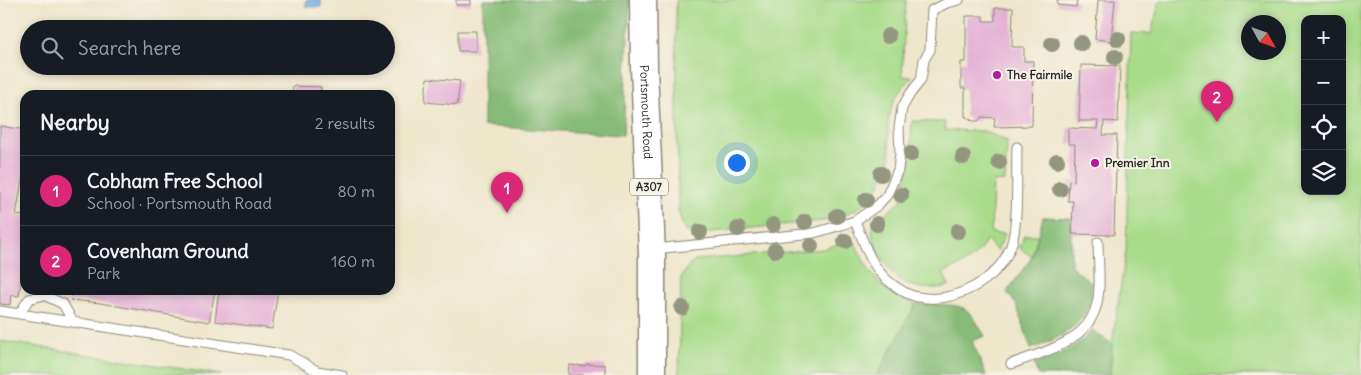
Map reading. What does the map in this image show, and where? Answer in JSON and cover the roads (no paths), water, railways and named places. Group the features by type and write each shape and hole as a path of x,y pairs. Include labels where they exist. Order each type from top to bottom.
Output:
{"main road":[{"name":"Portsmouth Road","path":"643,0 652,250 652,375"}],"lane":[{"path":"652,250 814,233 855,221 878,205 887,195 898,170 900,153 899,128 902,108 921,80 924,60 930,50 932,10 959,0"},
{"path":"855,221 878,270 884,278 906,293 917,297 932,298 950,296 970,289 990,275 1010,248 1015,233 1017,147"},
{"path":"1011,364 1065,344 1090,320 1098,298 1098,242"},
{"path":"19,314 29,299 44,295 64,304 73,322"},
{"path":"0,311 289,355 317,371 342,375"}],"water":[{"path":"306,0 321,0 321,7 306,7"}],"place":[{"name":"The Fairmile","path":"997,75"},
{"name":"Covenham Ground","path":"1217,122"},
{"name":"Premier Inn","path":"1095,163"},
{"name":"Cobham Free School","path":"507,213"}]}
